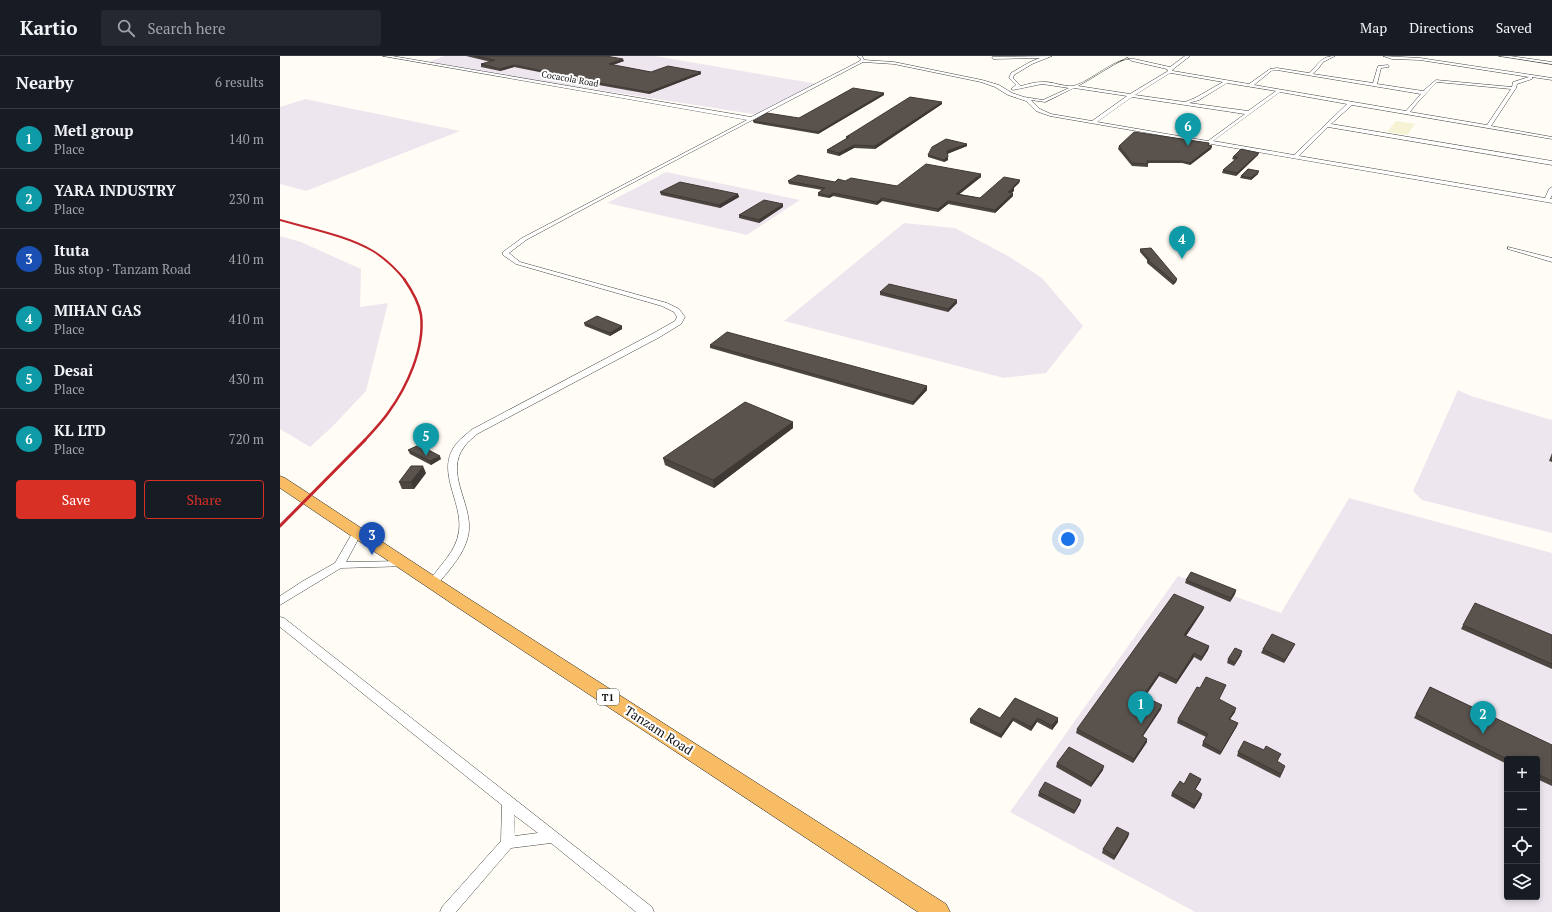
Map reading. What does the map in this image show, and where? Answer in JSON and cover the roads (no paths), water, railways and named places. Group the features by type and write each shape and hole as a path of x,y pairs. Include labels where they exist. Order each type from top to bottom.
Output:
{"highway":[{"name":"Tanzam Road","path":"280,481 433,583 938,912"}],"street":[{"name":"Cocacola Road","path":"385,56 752,119"},
{"path":"1016,88 1019,85 1011,78 1012,74 1031,63 1049,56"},
{"path":"993,58 1049,56"},
{"path":"1021,98 1046,100 1096,75 1106,66 1127,56 1136,61 1171,71 1226,82 1251,85 1552,138"},
{"path":"1093,122 1130,96 1171,71 1188,56"},
{"path":"1310,74 1317,68 1320,62 1332,56"},
{"path":"1385,56 1394,58 1415,58 1552,79"},
{"path":"1501,56 1552,63"},
{"path":"433,583 452,559 464,532 463,516 452,475 452,458 461,442 474,432 655,336 678,322 681,317 676,311 659,303 518,263 506,256 506,252 516,244 556,221 752,119 861,58 975,79 992,84 1002,90 1031,102 1043,113 1549,201 1552,189"},
{"path":"1374,85 1379,67 1388,66"},
{"path":"1251,85 1273,69 1424,93"},
{"path":"1489,126 1514,88 1515,83 1519,80 1537,77"},
{"path":"1408,112 1434,82 1440,81 1514,88"},
{"path":"1183,102 1197,99 1226,82"},
{"path":"1002,90 1045,83 1130,96 1183,102 1249,113"},
{"path":"1209,142 1279,91"},
{"path":"1295,157 1351,103"},
{"path":"1327,125 1552,163"},
{"path":"1510,248 1552,260"},
{"path":"339,565 357,532"},
{"path":"280,601 307,583 339,565 405,564"},
{"path":"280,621 647,912"},
{"path":"508,803 508,843"},
{"path":"447,912 508,843 554,837"}],"railway":[{"path":"280,220 328,233 363,246 373,251 386,261 405,280"},
{"path":"364,441 395,403 408,379 417,354 422,328 421,315 414,296 404,279"},
{"path":"280,526 365,440"}],"place":[{"name":"KL LTD","path":"1188,146"},
{"name":"MIHAN GAS","path":"1182,259"},
{"name":"Desai","path":"426,456"},
{"name":"Ituta","path":"372,555"},
{"name":"Metl group","path":"1141,724"},
{"name":"YARA INDUSTRY","path":"1483,734"}]}
